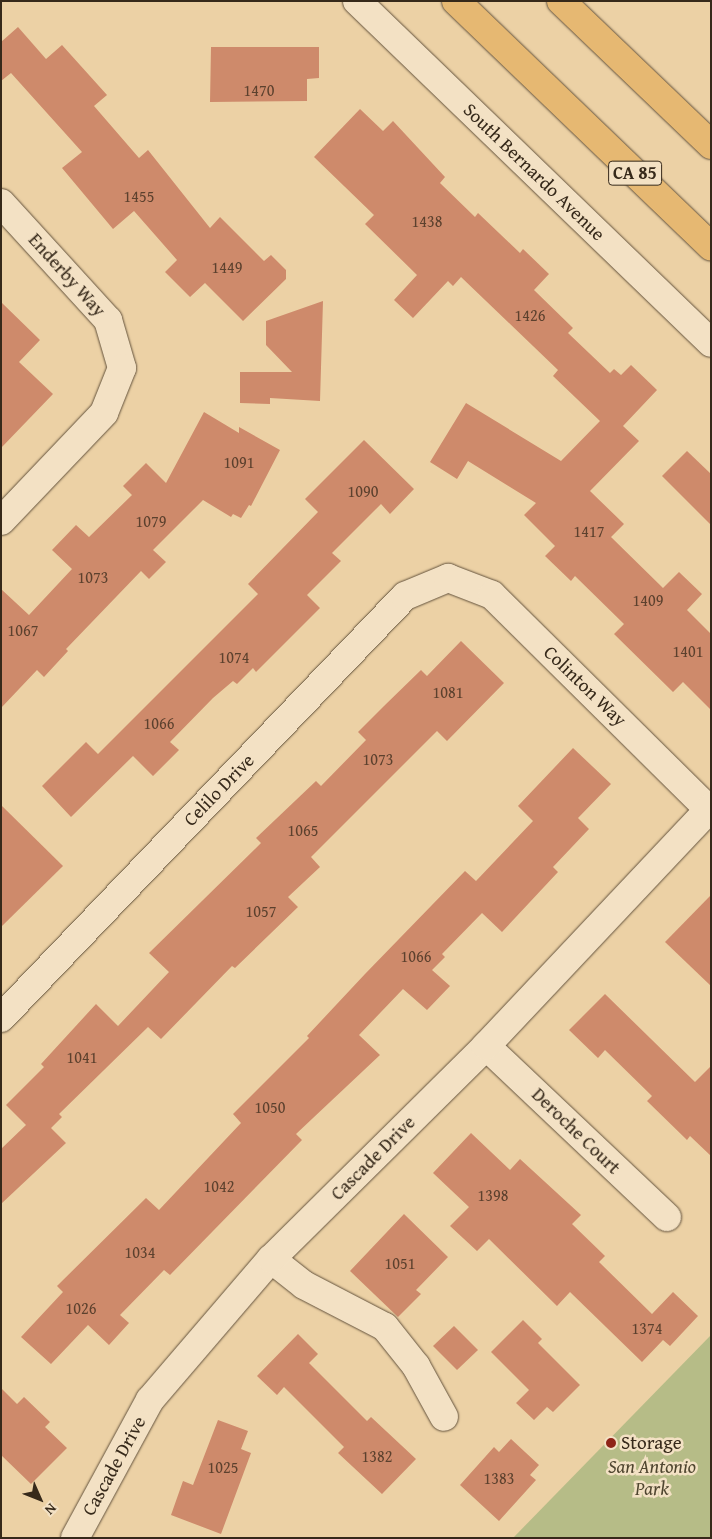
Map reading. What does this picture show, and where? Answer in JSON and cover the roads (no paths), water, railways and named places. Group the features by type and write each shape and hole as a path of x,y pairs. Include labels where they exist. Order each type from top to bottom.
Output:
{"highway":[{"name":"CA 85","path":"456,1 711,246"},
{"path":"561,1 711,145"}],"street":[{"name":"South Bernardo Avenue","path":"357,1 711,343"},
{"name":"Enderby Way","path":"1,203 108,320 122,368 104,413 1,520"},
{"name":"Colinton Way","path":"448,578 492,595 710,809"},
{"name":"Celilo Drive","path":"1,1018 405,596 448,578"},
{"name":"Cascade Drive","path":"75,1538 150,1400 271,1259 486,1046 710,809"},
{"name":"Deroche Court","path":"486,1046 667,1217"},
{"path":"271,1259 304,1285 385,1328 416,1366 444,1417"}],"place":[{"name":"Storage","path":"611,1443"}],"park label":[{"name":"San Antonio Park","path":"652,1478"}]}
